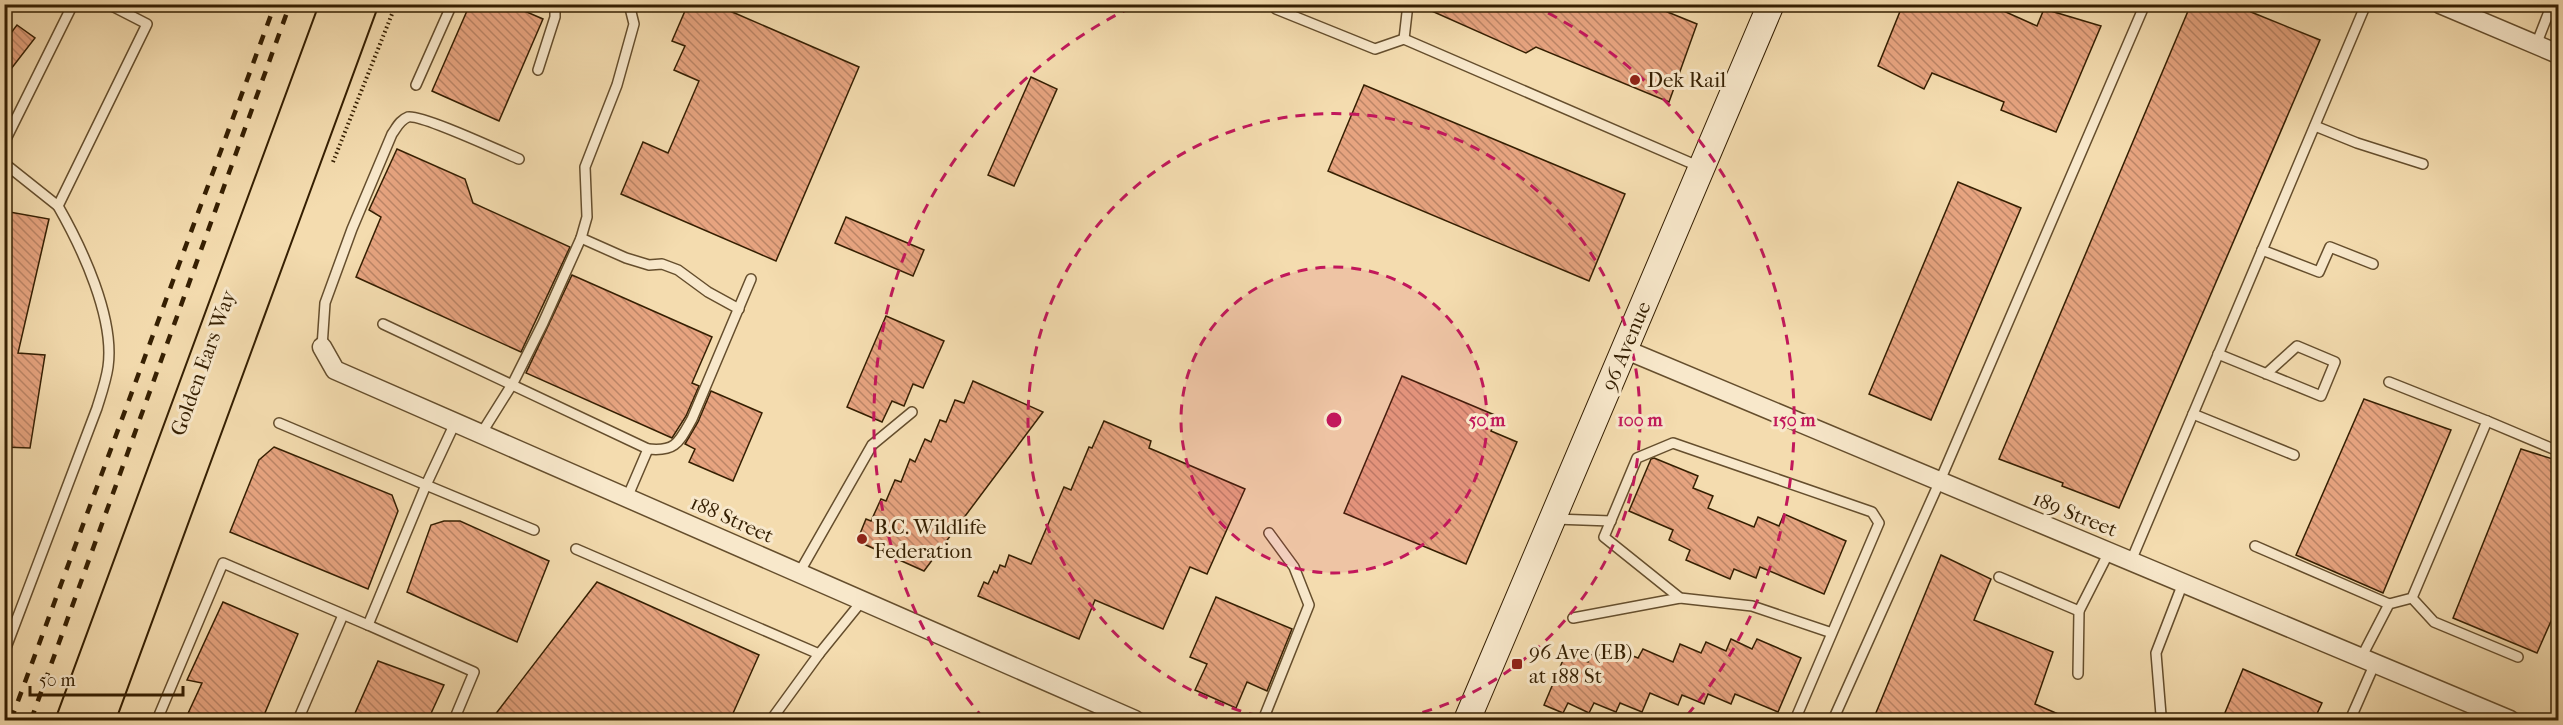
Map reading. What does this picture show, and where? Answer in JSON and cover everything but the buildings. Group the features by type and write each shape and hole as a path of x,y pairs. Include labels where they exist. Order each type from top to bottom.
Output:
{"main road":[{"name":"Golden Ears Way","path":"71,720 335,4"},
{"name":"Golden Ears Way","path":"100,720 363,4"},
{"name":"96 Avenue","path":"1467,720 1771,4"}],"street":[{"path":"2440,4 2559,54"},
{"name":"188 Street","path":"321,347 335,370 1135,720"},
{"name":"189 Street","path":"1624,350 2510,720"}],"lane":[{"path":"4,143 73,4"},
{"path":"58,206 147,24 108,4"},
{"path":"416,85 453,4"},
{"path":"538,70 555,17 555,4"},
{"path":"481,434 513,383 581,238 587,217 585,167 617,85 634,24 629,4"},
{"path":"1404,39 1408,4"},
{"path":"1833,720 1939,483 2145,4"},
{"path":"2131,561 2366,4"},
{"path":"2536,45 2552,4"},
{"path":"1276,9 1375,49 1404,39 1703,168"},
{"path":"321,347 325,303 361,208 392,134 400,121 411,117 427,121 519,159"},
{"path":"2315,126 2357,143 2423,164"},
{"path":"4,163 58,206 82,249 107,330 108,367 97,408 4,653"},
{"path":"581,238 626,258 650,265 662,264 678,270 708,292 739,309"},
{"path":"2262,250 2319,272 2330,247 2373,264"},
{"path":"383,324 513,383 648,449 664,451 674,447 692,419 752,279"},
{"path":"2218,354 2266,374 2321,396 2335,362 2297,346 2266,374"},
{"path":"2389,382 2559,451"},
{"path":"799,573 872,445 912,412"},
{"path":"2193,414 2294,454"},
{"path":"2412,598 2487,421"},
{"path":"279,423 534,530"},
{"path":"368,625 426,484 455,423"},
{"path":"1680,598 1604,537 1637,458 1672,443 1872,512 1879,523 1795,720"},
{"path":"627,498 648,449"},
{"path":"1553,519 1611,521"},
{"path":"1263,720 1309,605 1294,567 1269,533"},
{"path":"2255,546 2389,604 2412,598"},
{"path":"576,549 819,654"},
{"path":"2078,674 2079,611 2109,552"},
{"path":"157,720 223,563 474,672 454,720"},
{"path":"1999,577 2079,611"},
{"path":"2159,720 2161,715 2156,653 2183,583"},
{"path":"1573,618 1680,598 1752,606 1832,633"},
{"path":"2412,598 2434,622 2518,657"},
{"path":"771,720 819,654 862,601"},
{"path":"2350,720 2389,604"},
{"path":"298,720 343,615"}],"railway":[{"path":"11,720 275,4"},
{"path":"31,720 290,4"}],"place":[{"name":"Dek Rail","path":"1635,80"},
{"name":"B.C. Wildlife Federation","path":"862,539"},
{"name":"96 Ave (EB) at 188 St","path":"1517,664"}]}
